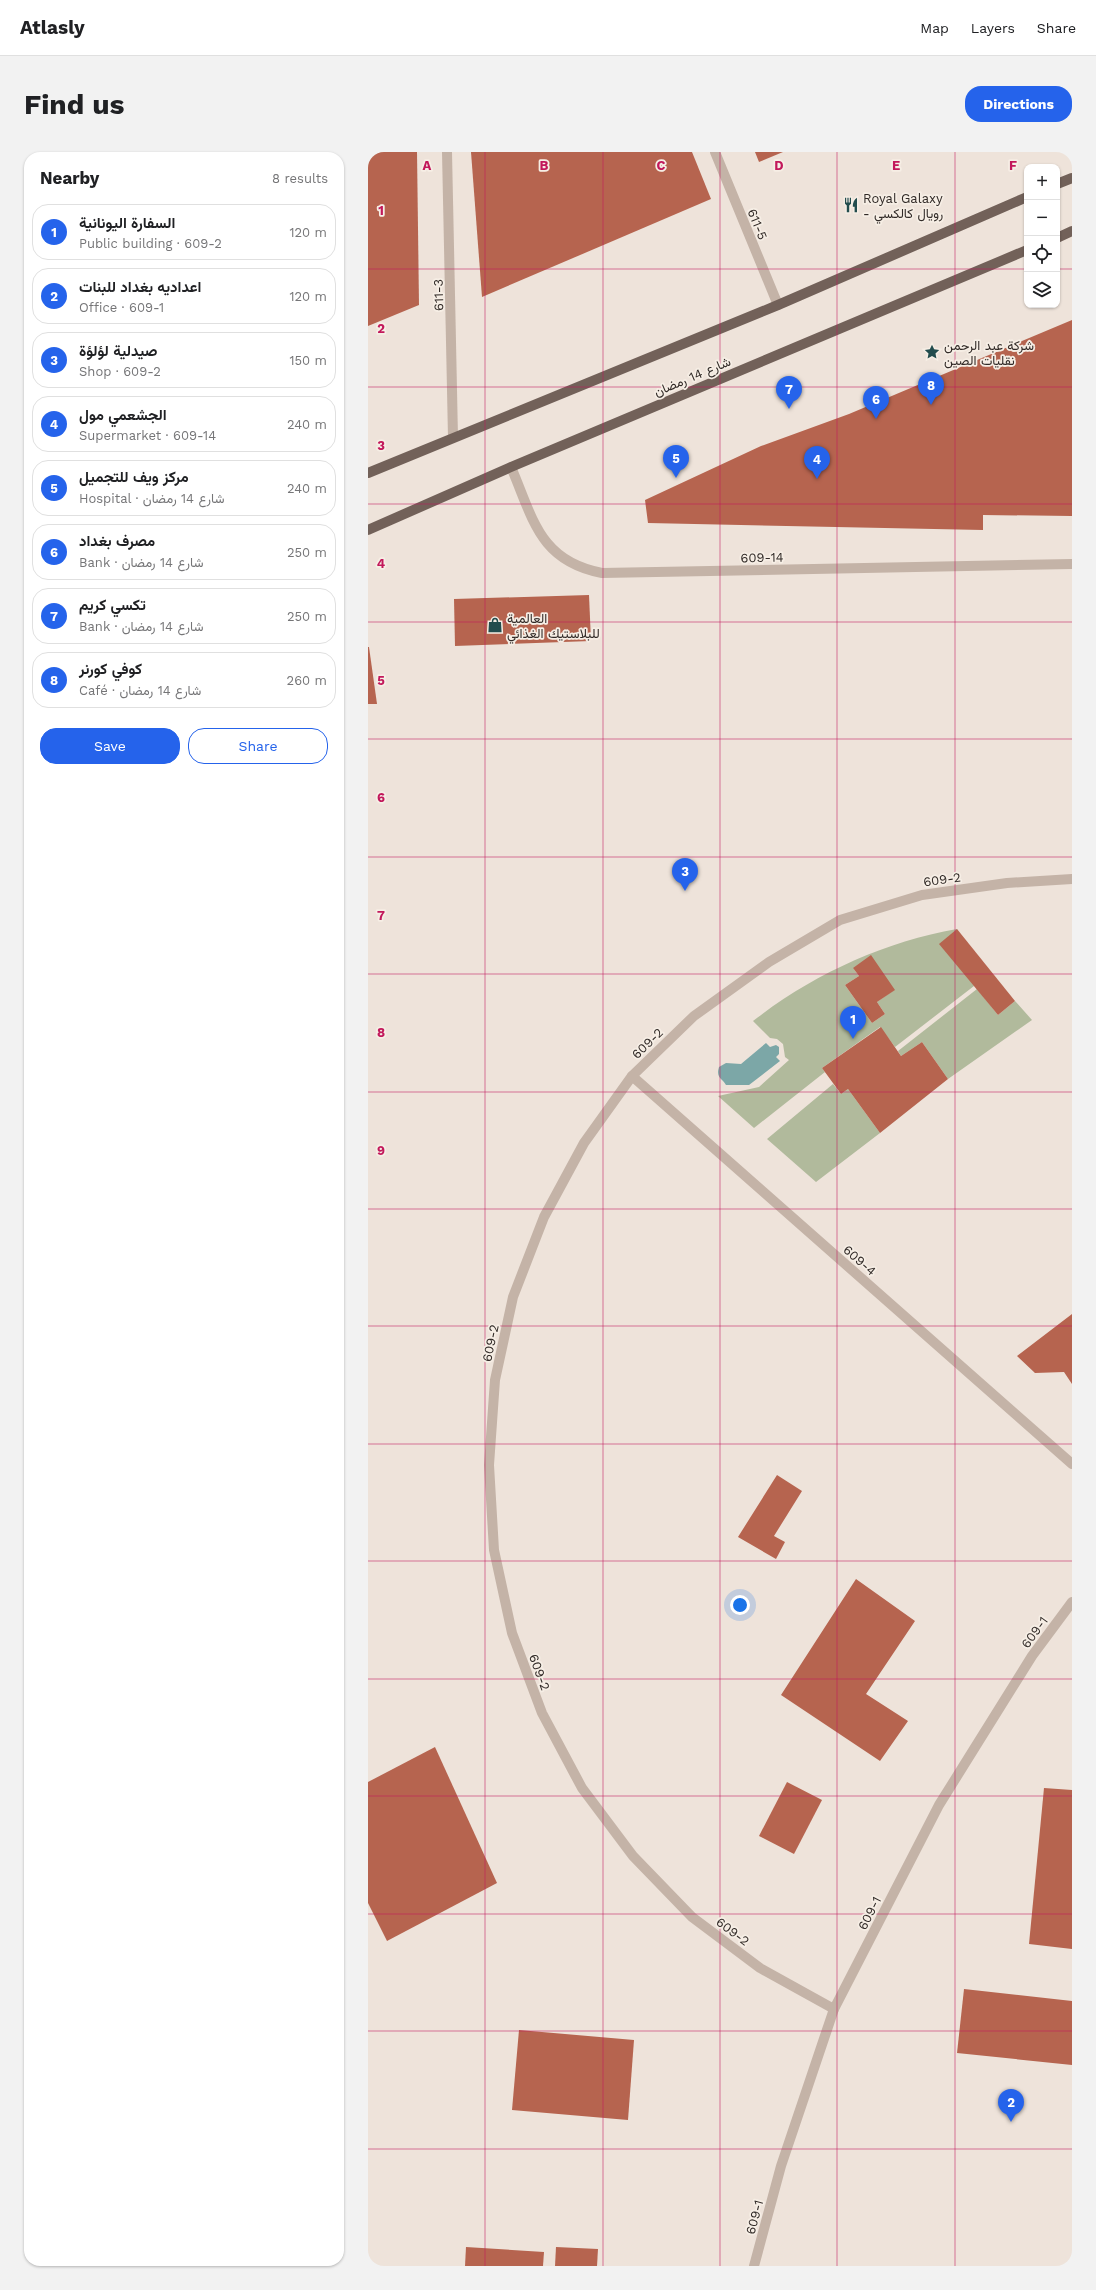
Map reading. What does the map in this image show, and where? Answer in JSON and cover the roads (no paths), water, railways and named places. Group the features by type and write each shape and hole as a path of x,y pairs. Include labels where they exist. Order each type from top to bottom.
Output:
{"main road":[{"path":"1060,183 1072,178"},
{"path":"368,472 778,305 1024,198"},
{"path":"1060,237 1072,231"},
{"name":"شارع 14 رمضان","path":"368,530 511,466 1024,251"}],"street":[{"name":"611-3","path":"447,152 453,437"},
{"name":"611-5","path":"714,152 778,305"},
{"name":"609-14","path":"511,466 537,529 546,543 557,555 571,564 586,570 602,573 1072,564"},
{"name":"609-2","path":"834,2009 760,1968 692,1917 632,1856 582,1788 542,1713 512,1633 494,1550 489,1465 495,1380 513,1297 544,1217 584,1143 632,1076 694,1016 769,962 840,920 922,895 1007,883 1072,879"},
{"name":"609-4","path":"632,1076 1072,1464"},
{"name":"609-1","path":"754,2266 781,2166 834,2009 939,1805 1032,1656 1072,1602"}],"water":[{"path":"766,1043 770,1047 776,1045 779,1047 779,1054 776,1057 780,1061 749,1085 726,1085 718,1073 719,1067 726,1063 741,1064"}],"place":[{"name":"Royal Galaxy - رويال كالكسي","path":"851,205"},
{"name":"شركة عبد الرحمن نقليات الصين","path":"932,352"},
{"name":"كوفي كورنر","path":"931,405"},
{"name":"تكسي كريم","path":"789,409"},
{"name":"مصرف بغداد","path":"876,419"},
{"name":"مركز ويف للتجميل","path":"676,478"},
{"name":"الجشعمي مول","path":"817,479"},
{"name":"العالمية للبلاستيك الغذائي","path":"495,625"},
{"name":"صيدلية لؤلؤة","path":"685,891"},
{"name":"السفارة اليونانية","path":"853,1039"},
{"name":"اعداديه بغداد للبنات","path":"1011,2122"}]}
